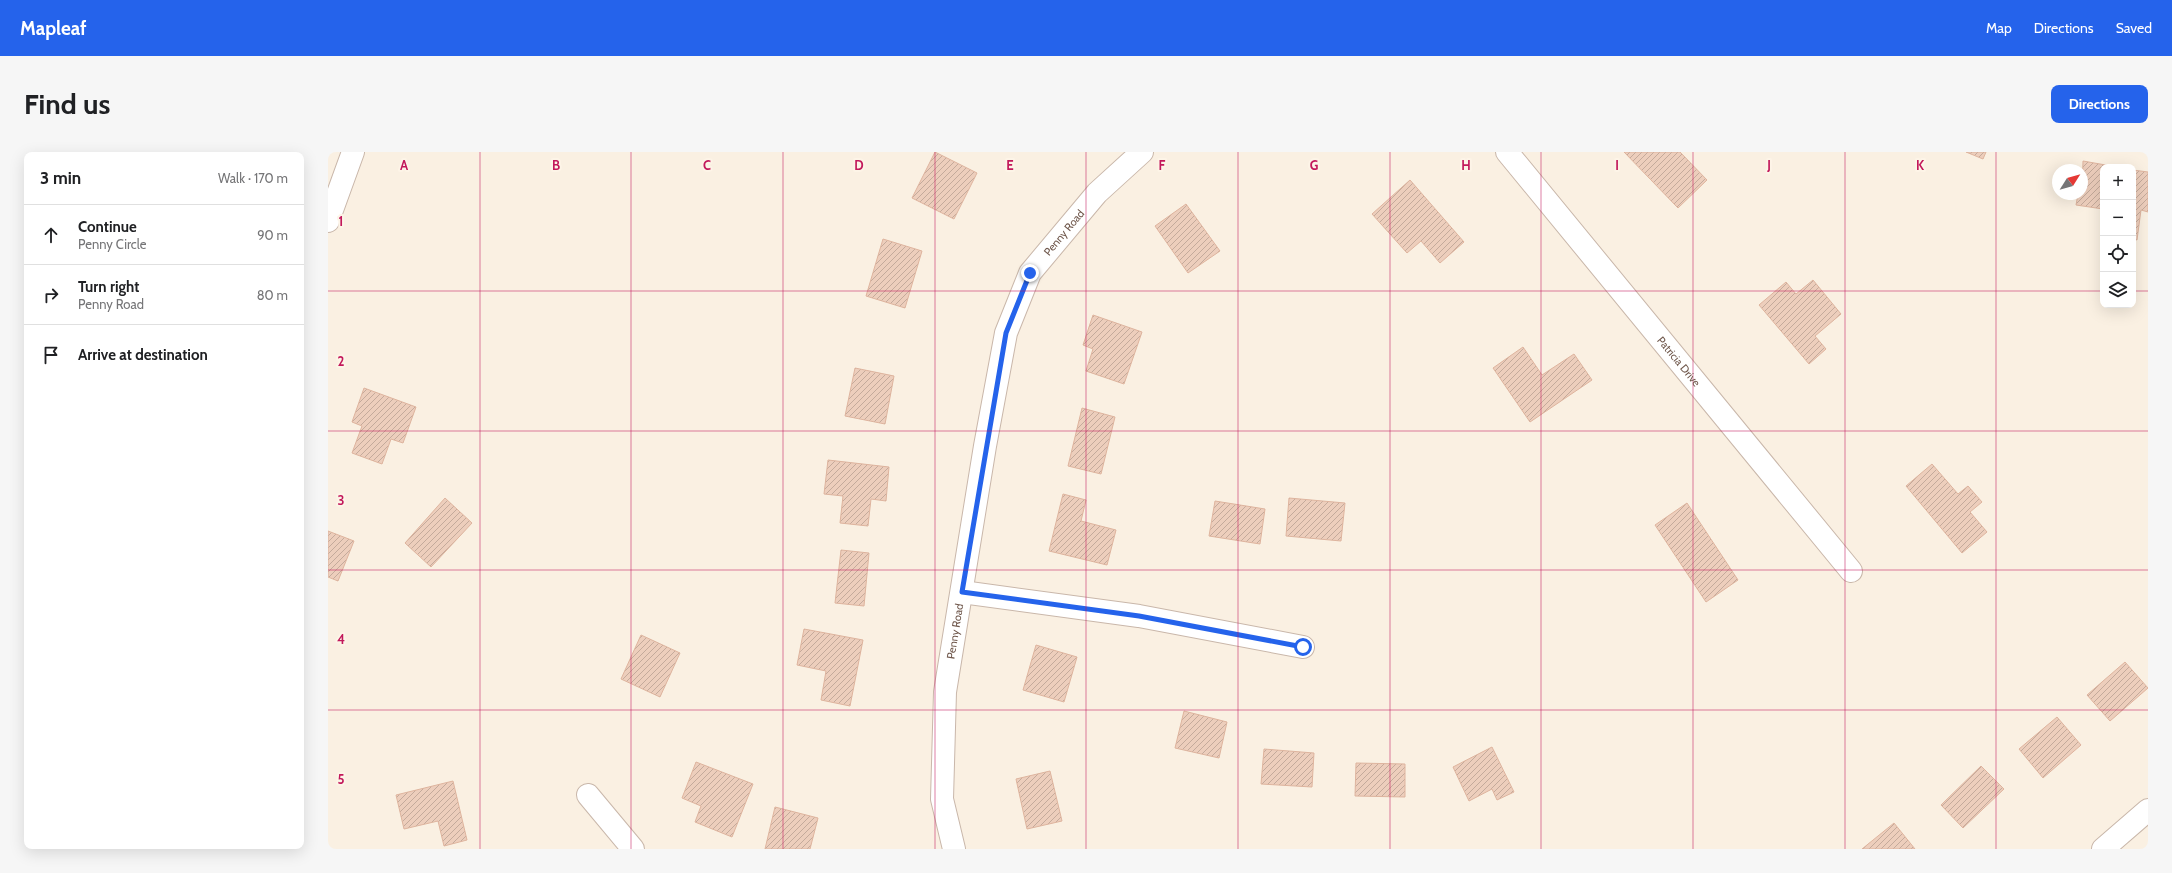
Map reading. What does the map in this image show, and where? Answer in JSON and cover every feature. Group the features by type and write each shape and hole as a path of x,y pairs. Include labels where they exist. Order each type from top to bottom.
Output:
{"street":[{"path":"328,220 353,152"},
{"name":"Penny Road","path":"954,849 942,799 945,692 1006,333 1030,273 1097,193 1142,152"},
{"name":"Patricia Drive","path":"1507,152 1851,571"},
{"path":"962,592 1139,616 1303,647"},
{"path":"588,795 633,849"},
{"path":"2103,849 2148,810"}],"building":[{"path":"935,152 977,173 954,219 912,198"},
{"path":"1624,152 1680,152 1707,180 1678,208"},
{"path":"1966,152 1986,152 1983,159"},
{"path":"2083,161 2100,164 2100,209 2076,205 2077,200 2088,200 2088,164 2083,164"},
{"path":"2136,170 2148,172 2148,212 2141,210 2137,240"},
{"path":"1410,180 1464,242 1440,263 1421,241 1407,253 1372,214"},
{"path":"1186,204 1220,251 1188,273 1155,226"},
{"path":"883,239 922,251 905,308 866,296"},
{"path":"1813,280 1841,314 1815,336 1826,349 1809,364 1759,305 1786,282 1796,294"},
{"path":"1093,315 1142,332 1124,384 1086,371 1093,349 1083,345"},
{"path":"1523,347 1542,375 1574,354 1592,380 1530,422 1493,368"},
{"path":"855,368 894,376 885,424 845,416"},
{"path":"364,388 416,407 403,443 391,439 382,464 352,453 362,426 352,422"},
{"path":"1082,408 1115,417 1101,474 1068,466"},
{"path":"828,460 889,467 886,501 871,499 868,526 840,523 843,496 824,494"},
{"path":"1932,464 1958,494 1968,486 1982,502 1970,512 1987,532 1962,553 1906,486"},
{"path":"1063,494 1086,500 1081,521 1116,530 1107,565 1049,551"},
{"path":"445,498 472,523 431,567 405,543"},
{"path":"1289,498 1345,503 1341,541 1286,536"},
{"path":"1215,501 1265,509 1260,544 1209,536"},
{"path":"1687,503 1738,580 1706,602 1655,525"},
{"path":"328,531 354,541 338,581 328,577"},
{"path":"841,550 869,553 864,606 835,603"},
{"path":"804,629 863,640 850,706 821,700 826,671 797,665"},
{"path":"641,635 680,653 660,697 621,679"},
{"path":"1036,645 1077,657 1064,702 1023,690"},
{"path":"2125,662 2148,688 2110,721 2087,695"},
{"path":"1184,711 1227,722 1219,758 1175,748"},
{"path":"2057,717 2081,745 2043,778 2019,749"},
{"path":"1492,747 1514,792 1497,800 1492,789 1469,801 1453,767"},
{"path":"1264,749 1314,753 1312,787 1261,784"},
{"path":"696,762 753,784 732,837 695,822 701,806 682,798"},
{"path":"1356,763 1405,764 1405,797 1355,796"},
{"path":"1981,766 2004,789 1963,828 1941,805"},
{"path":"1050,771 1062,821 1027,829 1016,779"},
{"path":"453,781 467,840 444,846 438,821 404,829 396,795"},
{"path":"775,807 818,818 810,849 765,849"},
{"path":"1894,823 1915,849 1862,849"}],"route":[{"path":"1030,273 1006,333 985,446 962,592 1139,616 1303,647"}]}
